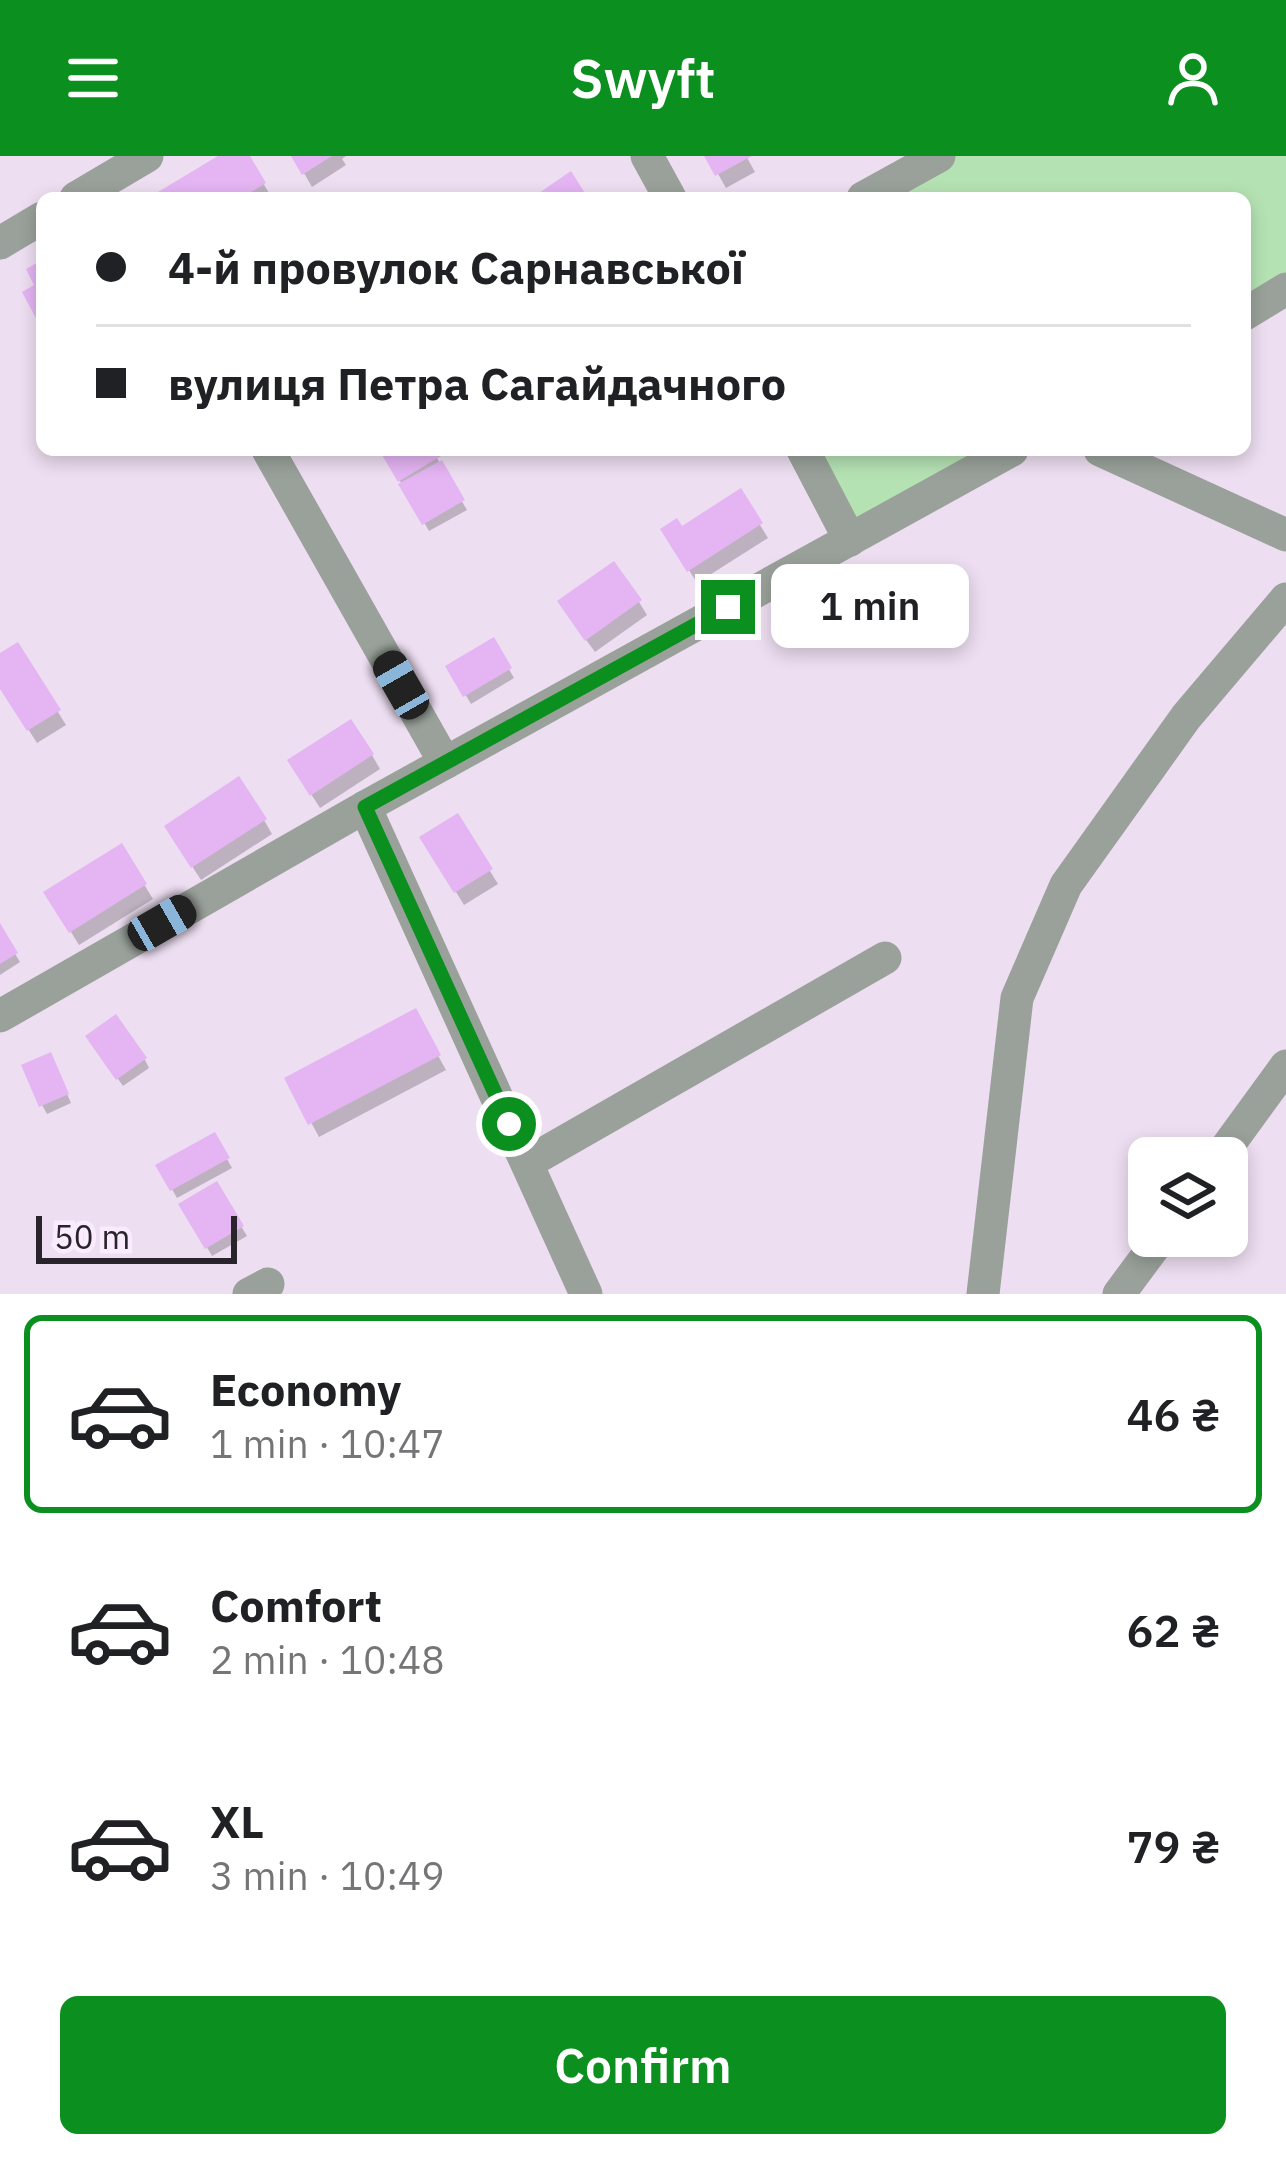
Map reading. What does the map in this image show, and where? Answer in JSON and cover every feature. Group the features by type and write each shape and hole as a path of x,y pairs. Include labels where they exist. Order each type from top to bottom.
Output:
{"street":[{"path":"119,187 147,156"},
{"path":"646,156 667,192"},
{"path":"874,192 939,156"},
{"path":"0,243 36,222"},
{"path":"1251,310 1286,289"},
{"path":"271,456 445,763"},
{"path":"806,456 850,540"},
{"path":"0,1016 365,807 1001,456"},
{"path":"1113,456 1286,535"},
{"path":"983,1294 1017,998 1049,923 1066,885 1186,717 1286,598"},
{"path":"365,807 586,1294"},
{"path":"527,1163 885,958"},
{"path":"1234,1137 1286,1066"},
{"path":"1119,1294 1146,1257"}],"green space":[{"path":"946,156 1286,156 1286,280 1251,300 1251,192 883,192"},
{"path":"811,456 990,456 851,533"}],"building":[{"path":"218,156 250,156 266,183 251,192 158,192"},
{"path":"291,156 332,156 302,175"},
{"path":"704,156 752,156 715,176"},
{"path":"571,171 584,192 540,192"},
{"path":"36,263 36,318 22,292 34,285 26,269"},
{"path":"383,456 439,456 439,457 398,482"},
{"path":"442,460 465,500 422,525 398,484"},
{"path":"741,488 763,523 687,572 660,529 677,518 682,526"},
{"path":"614,561 642,600 585,641 557,601"},
{"path":"494,637 512,668 463,697 445,666"},
{"path":"18,642 61,710 27,731 0,689 0,653"},
{"path":"351,719 374,754 310,796 287,760"},
{"path":"239,776 267,819 191,868 164,826"},
{"path":"458,813 493,869 454,893 419,837"},
{"path":"122,843 147,884 69,933 43,892"},
{"path":"0,923 18,953 0,964"},
{"path":"416,1008 441,1055 308,1125 284,1078"},
{"path":"116,1014 147,1058 116,1080 85,1036"},
{"path":"51,1052 69,1094 39,1107 21,1065"},
{"path":"215,1132 230,1158 170,1191 155,1165"},
{"path":"217,1181 244,1226 205,1249 178,1204"}],"route":[{"path":"509,1124 365,807 728,607"}]}
